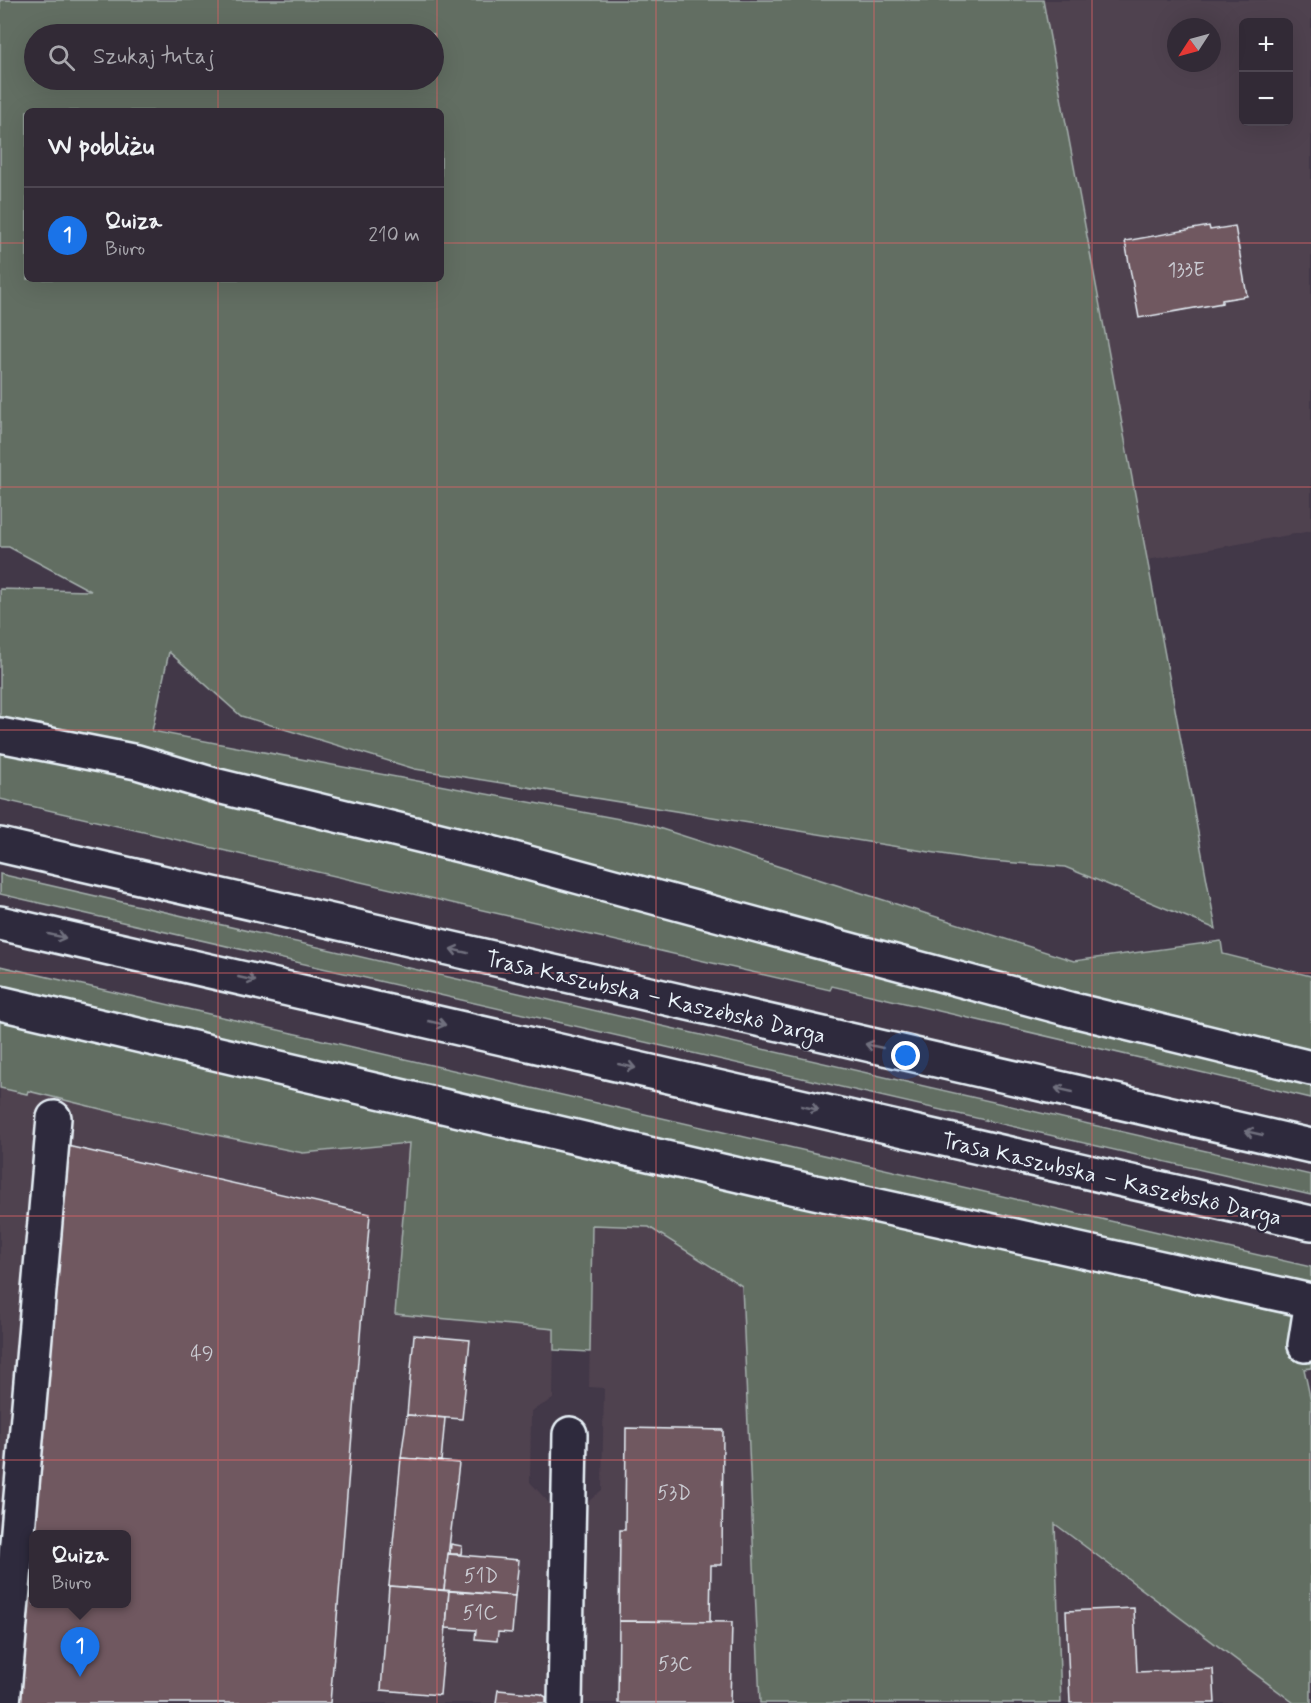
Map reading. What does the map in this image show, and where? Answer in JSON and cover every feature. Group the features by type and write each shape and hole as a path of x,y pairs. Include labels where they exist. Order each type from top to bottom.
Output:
{"main road":[{"path":"0,735 137,762 214,785 480,850 1069,1009 1311,1068"},
{"name":"Trasa Kaszubska – Kaszëbskô Darga","path":"0,845 1311,1146"},
{"name":"Trasa Kaszubska – Kaszëbskô Darga","path":"0,923 1311,1223"},
{"path":"0,1003 756,1179 1311,1300"},
{"path":"3,1703 54,1118"},
{"path":"1305,1346 1311,1307"},
{"path":"565,1703 570,1434"}],"shaded area":[{"path":"1043,0 1311,0 1311,531 1147,560"},
{"path":"0,1088 27,1094 28,1091 149,1121 303,1153 409,1143 395,1314 554,1329 553,1399 531,1411 530,1482 549,1503 546,1703 0,1703"},
{"path":"592,1225 649,1227 742,1287 760,1703 581,1703 583,1506 602,1490 604,1388 589,1387"},
{"path":"1054,1524 1294,1703 1061,1703"}],"green space":[{"path":"0,0 1043,0 1216,929 1065,867 979,860 415,769 241,716 169,652 152,731 646,824 1074,961 1221,941 1223,954 1311,976 1311,1098 832,986 830,990 0,799 0,589 91,591 9,547 0,547"},
{"path":"0,874 1311,1175 1311,1195 0,894"},
{"path":"0,966 1311,1267 1311,1368 1304,1369 1311,1401 1311,1703 1294,1703 1055,1524 1061,1703 760,1703 742,1286 649,1227 592,1225 590,1352 554,1350 554,1329 395,1314 409,1143 303,1153 149,1121 28,1091 27,1094 0,1088"}],"building":[{"path":"1209,226 1210,230 1235,226 1247,296 1222,300 1222,303 1139,318 1125,241"},
{"path":"63,1145 370,1214 330,1703 19,1703 29,1576 29,1608 131,1608 131,1530 33,1530"},
{"path":"414,1335 470,1340 462,1419 407,1415"},
{"path":"407,1415 445,1418 441,1461 401,1458"},
{"path":"626,1428 723,1430 722,1565 711,1565 710,1622 619,1621 620,1530 625,1530"},
{"path":"401,1458 459,1463 444,1590 389,1586"},
{"path":"451,1544 462,1546 461,1554 450,1554"},
{"path":"448,1554 519,1560 515,1596 444,1590"},
{"path":"389,1586 449,1591 440,1695 381,1690"},
{"path":"449,1591 515,1596 512,1633 498,1632 497,1641 475,1639 476,1630 446,1628"},
{"path":"1134,1608 1137,1672 1213,1669 1215,1703 1070,1703 1066,1611"},
{"path":"619,1621 732,1622 730,1703 618,1703"},
{"path":"498,1690 541,1694 546,1697 546,1703 496,1703"}],"place":[{"name":"Quiza","path":"80,1677"}]}
